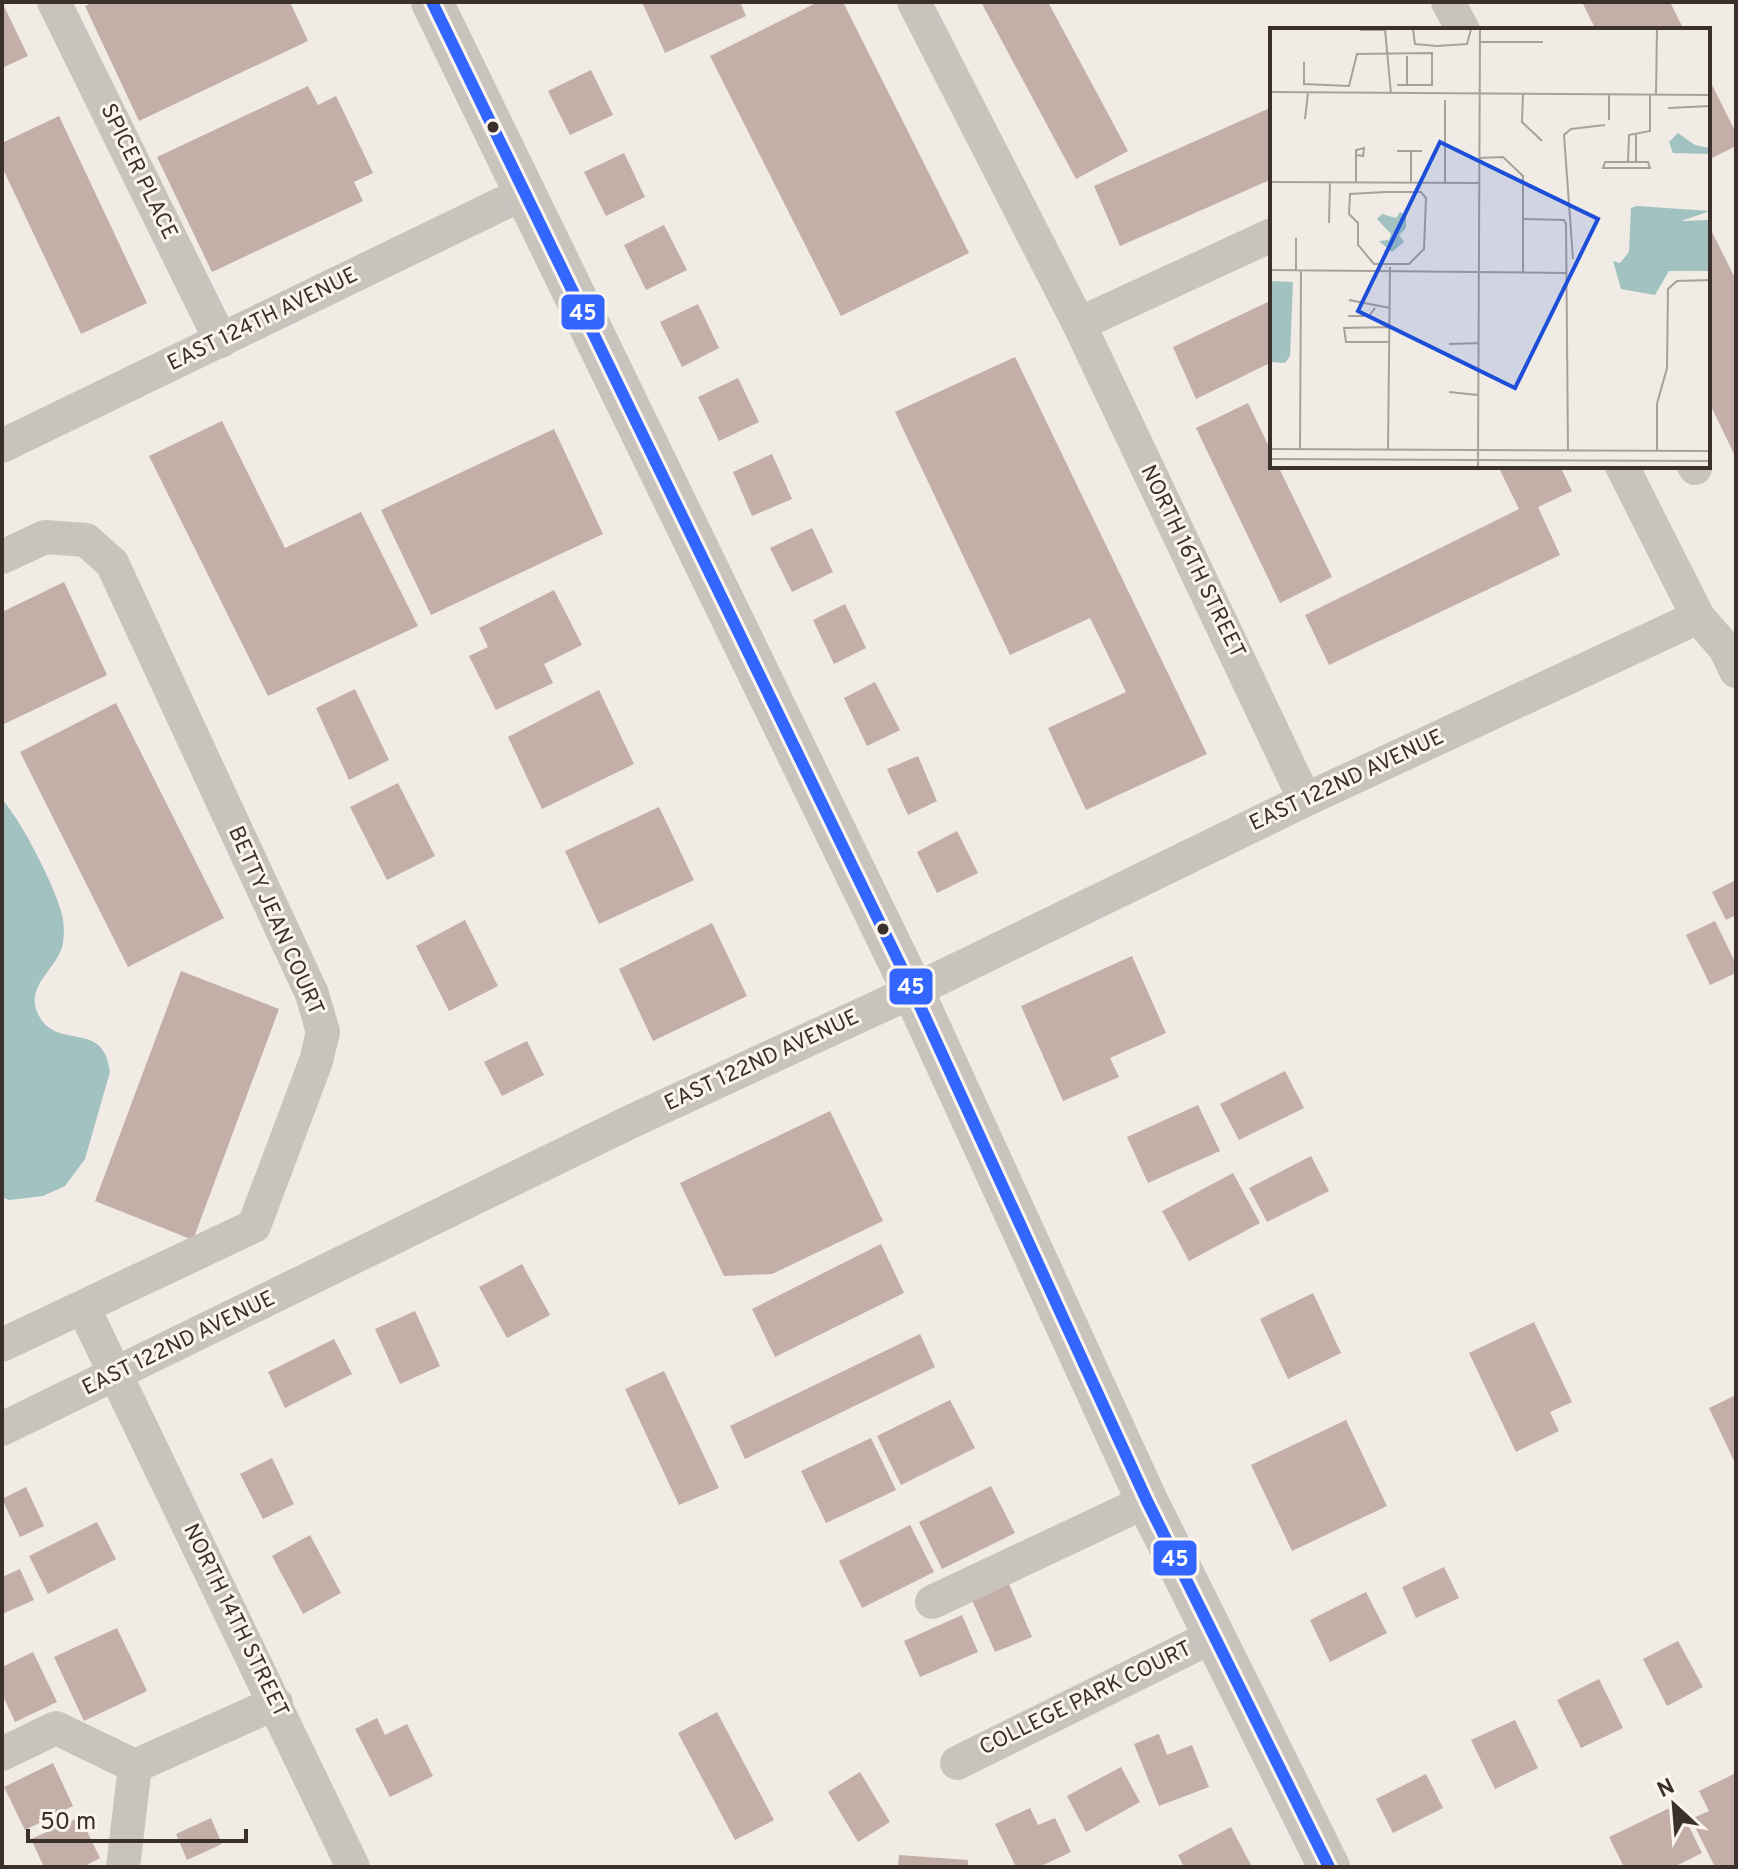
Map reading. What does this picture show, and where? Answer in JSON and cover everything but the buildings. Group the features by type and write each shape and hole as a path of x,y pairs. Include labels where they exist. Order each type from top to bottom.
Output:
{"street":[{"name":"SPICER PLACE","path":"54,2 221,341"},
{"path":"432,2 913,991 1147,1501 1329,1867"},
{"name":"NORTH 16TH STREET","path":"914,2 1079,324 1305,800"},
{"path":"1448,2 1462,28"},
{"name":"EAST 124TH AVENUE","path":"2,446 524,193"},
{"path":"1079,324 1270,236"},
{"path":"1623,468 1698,617 1725,648 1736,671"},
{"name":"BETTY JEAN COURT","path":"2,557 45,537 86,540 112,563 312,994 323,1032 316,1061 254,1226 2,1345"},
{"name":"EAST 122ND AVENUE","path":"2,1429 628,1123 913,991 1305,800 1698,617"},
{"path":"83,1307 114,1376"},
{"name":"NORTH 14TH STREET","path":"114,1376 276,1703 353,1867"},
{"path":"932,1602 1147,1501"},
{"name":"COLLEGE PARK COURT","path":"957,1763 1215,1635"},
{"path":"2,1754 56,1728 135,1766 276,1703"},
{"path":"123,1867 135,1766"}],"water":[{"path":"2,800 19,822 38,856 63,919 63,943 36,991 36,1009 44,1023 53,1030 98,1045 106,1055 110,1072 85,1159 65,1186 43,1196 9,1200 2,1197"}],"transit line":[{"name":"45","path":"432,2 913,991 1147,1501 1329,1867"}]}
